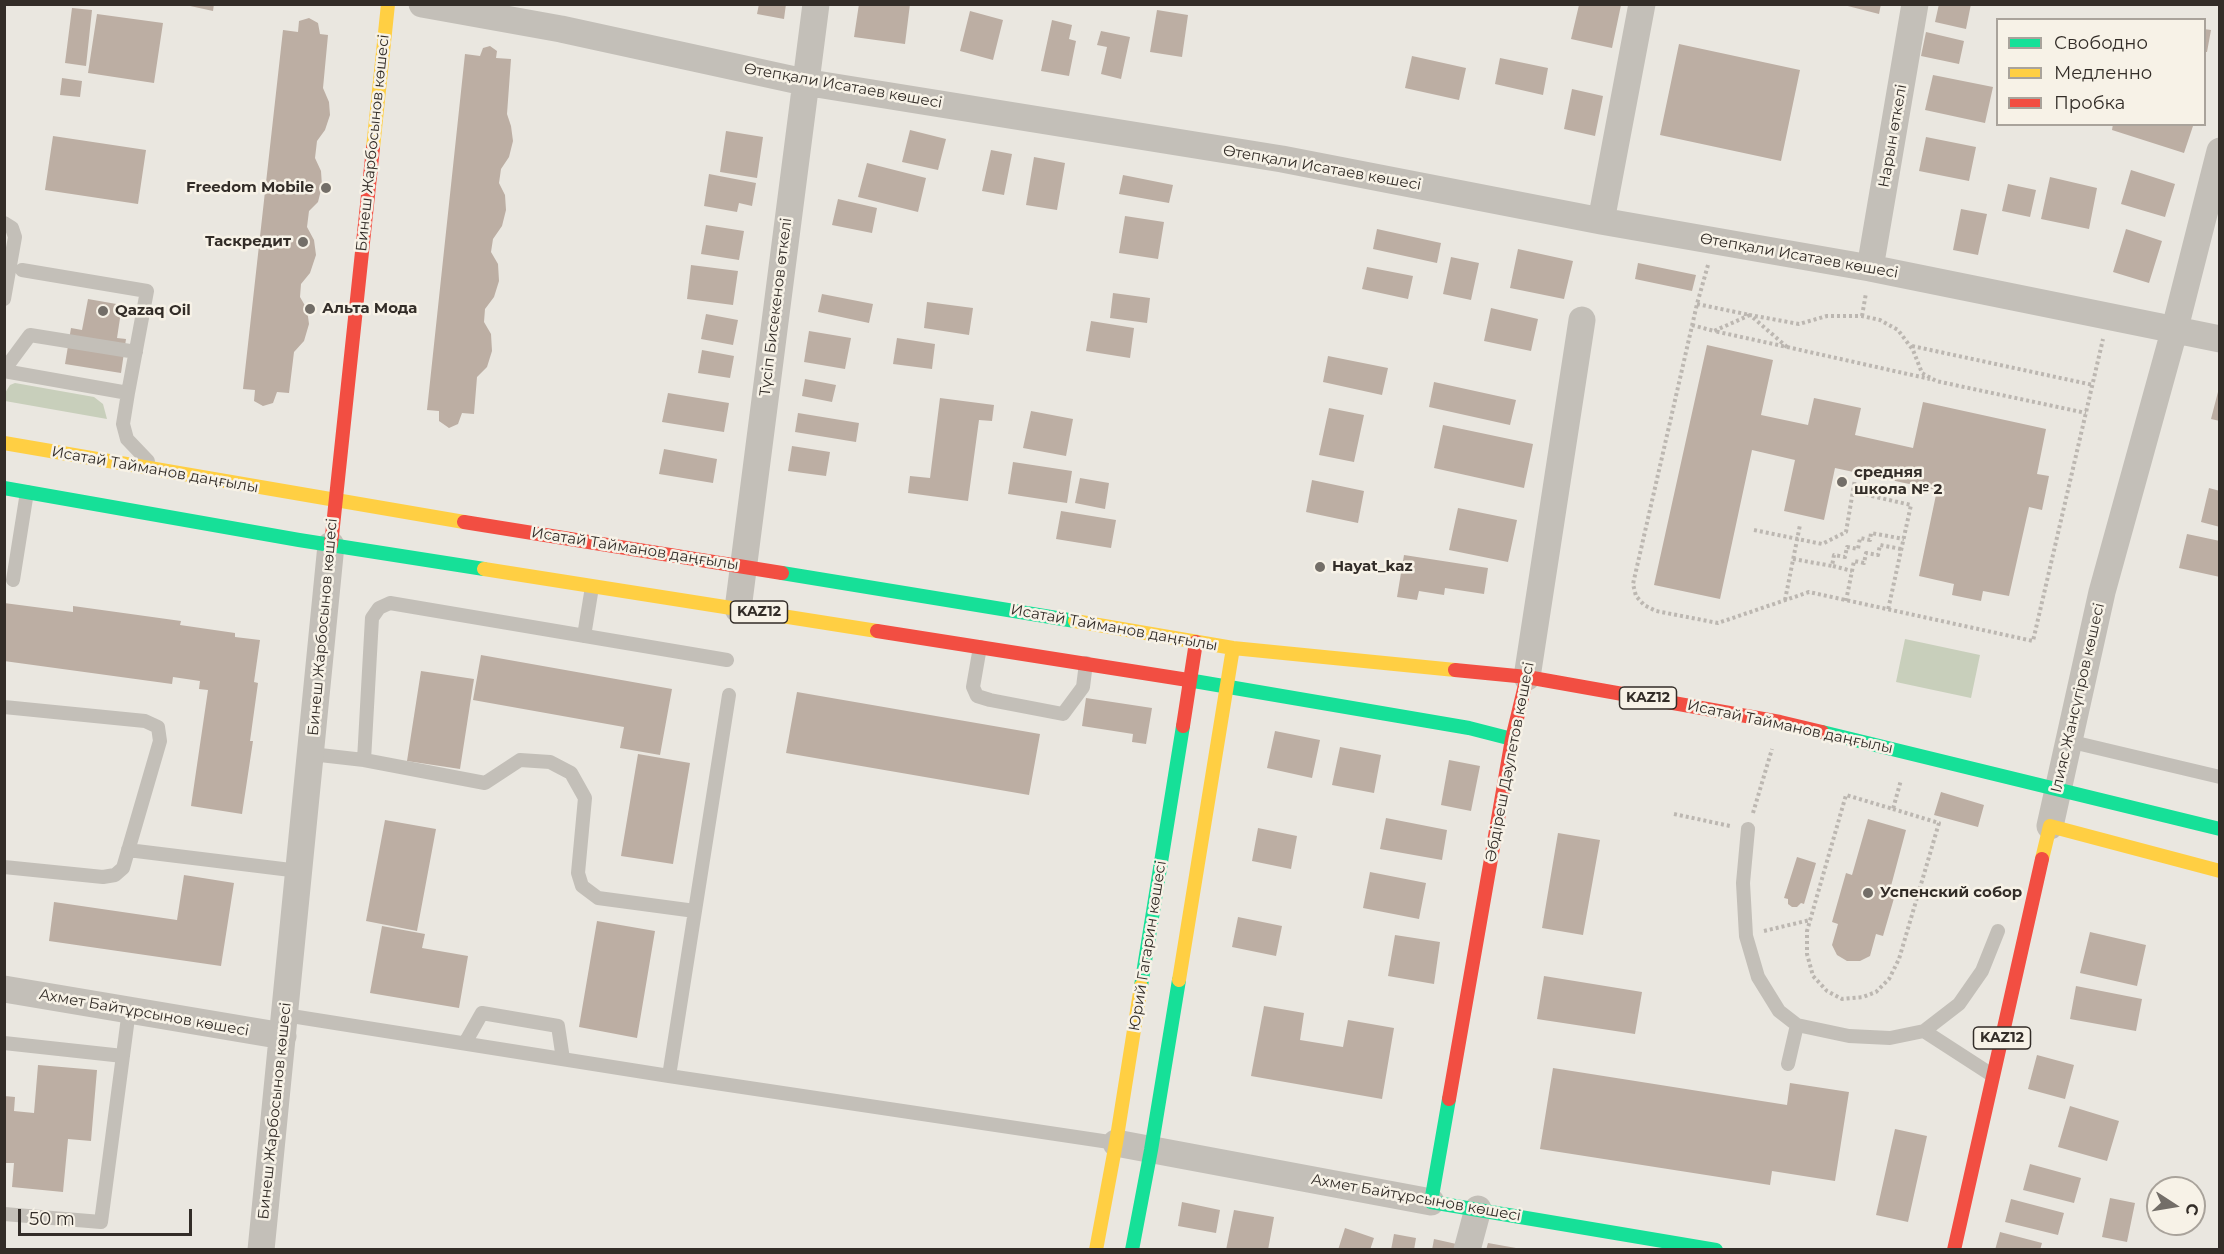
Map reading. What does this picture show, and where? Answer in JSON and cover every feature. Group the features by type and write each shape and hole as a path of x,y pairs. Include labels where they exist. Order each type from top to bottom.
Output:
{"main road":[{"name":"Бинеш Жарбосынов көшесі","path":"331,544 388,4"},
{"name":"Исатай Тайманов даңғылы","path":"4,442 334,501 1233,648 1527,676 1780,722 2220,828"},
{"name":"KAZ12","path":"4,488 592,587 1086,663 1469,728 1512,739"},
{"name":"Юрий Гагарин көшесі","path":"1096,1250 1116,1143 1196,642"},
{"path":"1132,1250 1151,1150 1233,648"},
{"name":"Әбдіреш Дәулетов көшесі","path":"1431,1202 1512,739 1527,676"},
{"path":"2050,826 2220,872"},
{"name":"Ілияс Жансүгіров көшесі","path":"1954,1250 2050,826"},
{"name":"Ахмет Байтұрсынов көшесі","path":"1431,1202 1716,1250"}],"street":[{"name":"Өтепқали Исатаев көшесі","path":"422,4 561,29 804,82 1282,159 1601,221 1870,268 2175,328 2220,339"},
{"name":"Түсіп Бисекенов өткелі","path":"738,609 804,82 816,4"},
{"path":"1601,221 1642,4"},
{"name":"Нарын өткелі","path":"1870,268 1915,4"},
{"name":"Ілияс Жансүгіров көшесі","path":"2050,826 2102,592 2175,328 2220,151"},
{"name":"Әбдіреш Дәулетов көшесі","path":"1527,676 1582,320"},
{"name":"Бинеш Жарбосынов көшесі","path":"261,1250 331,544"},
{"name":"Ахмет Байтұрсынов көшесі","path":"5,994 129,1010 284,1025"},
{"name":"Ахмет Байтұрсынов көшесі","path":"1116,1143 1431,1202"},
{"path":"1467,1250 1478,1209"}],"lane":[{"path":"4,223 12,228 15,237 4,299"},
{"path":"22,270 147,291 123,424 127,439 137,452 159,470"},
{"path":"128,393 4,370 30,335 135,352"},
{"path":"13,580 27,492"},
{"path":"584,636 592,587"},
{"path":"364,760 372,618 379,608 390,603 727,660"},
{"path":"980,647 973,687 977,696 1063,714 1083,687 1086,663"},
{"path":"669,1076 729,695"},
{"path":"4,707 146,721 158,727 159,741 123,868 115,875 103,877 4,867"},
{"path":"2068,741 2220,777"},
{"path":"311,754 364,760 485,783 520,760 550,762 571,773 585,798 578,873 582,886 598,898 695,911"},
{"path":"1748,829 1743,884 1746,936 1758,977 1779,1011 1797,1025 1849,1036 1890,1038 1924,1031 1959,1004 1982,970 1998,931"},
{"path":"128,850 299,872"},
{"path":"4,1214 101,1222 129,1010"},
{"path":"465,1043 482,1013 558,1026 563,1059"},
{"path":"284,1025 465,1043 1116,1143"},
{"path":"1788,1064 1797,1025"},
{"path":"1924,1031 1994,1077"},
{"path":"4,1043 123,1056"}],"path":[{"path":"1714,241 1692,325 1634,584 1636,596 1644,605 1656,611 1718,623 1809,592 2033,641 2109,315"},
{"path":"1697,304 1798,324 1827,316 1856,314 1880,320 1898,330 1910,345 1922,373 1936,381"},
{"path":"1714,331 1750,315"},
{"path":"1750,315 1787,347"},
{"path":"1692,325 1936,381 2086,412"},
{"path":"1910,345 2093,385"},
{"path":"1754,530 1822,544 1846,532 1855,479"},
{"path":"1854,492 1911,505 1888,610"},
{"path":"1785,600 1800,525"},
{"path":"1832,566 1834,555 1845,557 1847,547 1858,549 1860,538 1870,540 1871,533 1904,539"},
{"path":"1846,601 1854,561 1864,563 1866,553 1878,555 1881,544 1901,549"},
{"path":"1793,559 1852,571"},
{"path":"1674,814 1748,829 1780,722"},
{"path":"1893,809 1909,753"},
{"path":"1846,795 1893,809 1939,823 1899,959 1889,979 1876,992 1863,997 1842,999 1827,991 1813,976 1807,954 1807,931 1846,795"},
{"path":"1746,936 1810,920"}],"green space":[{"path":"15,383 94,397 103,404 107,419 5,401 5,393 10,385"},
{"path":"1905,639 1980,655 1971,698 1896,682"}],"building":[{"path":"181,4 214,4 213,11"},
{"path":"759,4 786,4 784,19 757,14"},
{"path":"859,4 910,4 905,44 854,37"},
{"path":"1840,4 1881,4 1879,14"},
{"path":"1939,4 1971,4 1966,29 1935,22"},
{"path":"1579,5 1621,5 1612,48 1571,39"},
{"path":"72,8 92,10 86,66 65,63"},
{"path":"1157,10 1188,15 1182,57 1150,52"},
{"path":"970,11 1003,20 993,60 960,51"},
{"path":"97,14 163,23 154,83 88,73"},
{"path":"309,18 318,23 320,34 328,35 323,88 329,102 330,115 325,130 317,141 315,158 321,171 322,186 318,202 309,211 307,227 314,240 316,255 310,273 301,284 300,297 307,309 309,324 304,341 294,352 289,393 277,392 273,403 263,406 254,401 255,390 243,389 283,30 298,32 299,21"},
{"path":"1052,20 1072,25 1069,39 1076,41 1069,76 1041,71"},
{"path":"2206,29 2211,30 2206,52"},
{"path":"1101,31 1130,37 1121,79 1101,74 1107,47 1097,45"},
{"path":"1926,32 1964,41 1959,64 1921,56"},
{"path":"1679,44 1800,70 1781,161 1660,135"},
{"path":"490,46 497,51 496,58 511,59 507,114 513,141 509,157 501,169 499,183 505,195 506,210 502,226 493,239 491,252 498,264 499,281 494,297 485,309 484,322 491,334 492,351 487,367 477,377 474,414 462,413 458,424 449,428 439,421 439,411 427,410 465,54 480,56 483,48"},
{"path":"1412,56 1466,68 1459,100 1405,88"},
{"path":"1500,58 1548,68 1543,95 1495,84"},
{"path":"1933,75 1993,87 1985,123 1925,110"},
{"path":"62,78 82,81 80,97 60,95"},
{"path":"1572,89 1603,96 1595,136 1564,129"},
{"path":"2113,126 2193,126 2184,153 2112,130"},
{"path":"910,130 946,139 938,170 902,162"},
{"path":"726,131 763,137 757,178 720,172"},
{"path":"53,136 146,150 138,204 45,190"},
{"path":"1926,137 1976,147 1969,181 1919,171"},
{"path":"991,150 1012,154 1004,195 982,191"},
{"path":"1034,157 1065,163 1057,210 1026,205"},
{"path":"867,163 926,178 918,212 858,197"},
{"path":"2131,170 2175,184 2165,217 2121,204"},
{"path":"709,174 756,183 752,206 739,203 737,212 704,206"},
{"path":"1123,175 1173,185 1169,203 1119,194"},
{"path":"2050,177 2097,188 2089,229 2041,219"},
{"path":"2008,184 2036,190 2030,217 2002,211"},
{"path":"838,199 877,208 872,233 832,225"},
{"path":"1961,209 1987,214 1978,255 1953,250"},
{"path":"1125,216 1164,222 1158,259 1119,253"},
{"path":"706,225 744,231 739,260 701,254"},
{"path":"1377,229 1441,243 1437,263 1373,249"},
{"path":"2126,229 2162,241 2149,283 2113,272"},
{"path":"1518,249 1573,261 1564,299 1510,288"},
{"path":"1451,257 1479,263 1471,300 1443,294"},
{"path":"1638,263 1696,275 1692,291 1635,279"},
{"path":"691,265 738,271 733,305 687,299"},
{"path":"1367,267 1413,276 1408,299 1362,289"},
{"path":"1113,293 1150,298 1147,323 1110,318"},
{"path":"822,294 873,304 869,323 818,312"},
{"path":"88,299 122,305 117,338 126,339 121,373 65,364 71,328 82,330"},
{"path":"927,302 973,308 969,335 924,328"},
{"path":"1491,308 1538,319 1531,351 1484,341"},
{"path":"706,314 738,320 733,345 701,339"},
{"path":"1091,321 1134,328 1130,358 1086,351"},
{"path":"809,331 851,338 845,369 804,362"},
{"path":"897,338 935,344 932,369 893,364"},
{"path":"1707,345 1773,360 1761,415 1808,425 1814,398 1861,408 1855,435 1913,448 1923,402 2046,429 2037,474 2049,476 2042,510 2029,507 2009,596 1983,591 1981,601 1952,595 1954,584 1919,576 1937,490 1835,468 1824,520 1784,511 1795,460 1752,450 1720,599 1654,585"},
{"path":"702,350 734,356 730,378 698,373"},
{"path":"1328,356 1388,368 1382,395 1323,382"},
{"path":"805,379 836,385 832,402 802,396"},
{"path":"1434,382 1516,400 1510,425 1429,407"},
{"path":"2220,388 2220,421 2211,419"},
{"path":"668,393 729,403 724,432 662,422"},
{"path":"940,398 994,405 992,421 979,420 968,501 908,493 910,476 930,478"},
{"path":"1329,408 1364,415 1354,462 1319,455"},
{"path":"1031,411 1073,419 1066,456 1023,448"},
{"path":"798,413 859,423 856,442 795,432"},
{"path":"1443,425 1533,444 1524,488 1434,468"},
{"path":"792,446 830,452 826,476 788,471"},
{"path":"664,449 717,459 713,483 659,474"},
{"path":"1013,462 1072,471 1067,503 1008,494"},
{"path":"1080,478 1109,483 1105,509 1075,503"},
{"path":"1312,480 1364,491 1358,523 1306,512"},
{"path":"2209,488 2220,491 2220,527 2201,522"},
{"path":"1458,508 1517,520 1508,562 1449,550"},
{"path":"1061,511 1116,520 1111,548 1056,539"},
{"path":"2187,534 2220,541 2220,577 2179,568"},
{"path":"1404,555 1488,568 1484,594 1445,588 1444,595 1419,591 1417,600 1397,597"},
{"path":"4,603 73,612 73,606 181,621 180,625 235,633 235,637 260,640 254,682 258,683 250,741 253,741 242,814 191,806 208,690 199,689 200,681 173,677 172,684 4,661"},
{"path":"481,655 672,689 660,755 620,748 624,727 473,700"},
{"path":"421,671 474,679 460,769 407,761"},
{"path":"797,692 1040,734 1029,795 786,753"},
{"path":"1086,698 1152,708 1146,744 1132,742 1133,734 1082,726"},
{"path":"1275,731 1320,740 1312,778 1267,768"},
{"path":"1340,747 1381,755 1374,793 1332,785"},
{"path":"638,754 690,763 673,864 621,856"},
{"path":"1449,760 1480,766 1471,811 1441,805"},
{"path":"1941,792 1984,805 1978,827 1934,815"},
{"path":"1386,818 1447,830 1442,860 1380,849"},
{"name":"Успенский собор","path":"1868,819 1906,830 1891,886 1897,888 1883,936 1876,934 1870,956 1860,961 1847,961 1837,955 1832,945 1838,924 1832,922 1846,873 1852,875"},
{"path":"385,820 436,829 417,931 366,921"},
{"path":"1258,828 1297,836 1291,869 1252,861"},
{"path":"1558,833 1600,840 1583,935 1542,928"},
{"path":"1797,857 1816,863 1804,904 1792,907 1788,904 1788,899 1784,898"},
{"path":"1370,872 1426,883 1419,919 1363,908"},
{"path":"184,875 234,883 221,966 49,941 54,902 177,920"},
{"path":"1238,917 1282,926 1276,956 1232,947"},
{"path":"597,921 655,931 637,1038 579,1027"},
{"path":"382,926 425,934 422,948 468,956 459,1008 370,993"},
{"path":"2090,932 2146,945 2137,986 2080,973"},
{"path":"1395,935 1440,942 1434,984 1388,976"},
{"path":"1544,976 1642,992 1635,1034 1537,1019"},
{"path":"2076,986 2142,999 2136,1031 2070,1019"},
{"path":"1264,1006 1304,1013 1300,1040 1343,1047 1348,1020 1394,1028 1382,1099 1251,1076"},
{"path":"2037,1055 2074,1065 2065,1099 2028,1089"},
{"path":"38,1065 97,1070 91,1141 68,1139 63,1192 12,1187 14,1163 4,1163 4,1096 15,1097 14,1111 34,1113"},
{"path":"1553,1068 1787,1105 1790,1083 1849,1092 1835,1181 1772,1171 1770,1185 1540,1149"},
{"path":"2070,1106 2119,1121 2107,1161 2058,1147"},
{"path":"1895,1129 1927,1136 1908,1222 1876,1215"},
{"path":"2030,1164 2081,1178 2074,1203 2023,1190"},
{"path":"2110,1198 2135,1203 2127,1242 2102,1237"},
{"path":"2011,1199 2064,1213 2058,1235 2005,1222"},
{"path":"1182,1202 1220,1210 1216,1233 1178,1226"},
{"path":"1234,1210 1274,1217 1268,1250 1226,1250"},
{"path":"1345,1228 1374,1238 1370,1250 1338,1250"},
{"path":"2000,1232 2042,1243 2040,1250 1995,1250"},
{"path":"1394,1234 1416,1238 1414,1250 1391,1250"},
{"path":"1434,1239 1461,1245 1460,1250 1432,1250"},
{"path":"1488,1243 1516,1248 1516,1250 1486,1250"}],"traffic: fast":[{"path":"4,488 299,540 484,569"},
{"path":"782,573 1075,621"},
{"path":"1188,680 1469,728 1512,739"},
{"path":"1141,986 1183,726"},
{"path":"1822,732 2220,829"},
{"path":"1132,1250 1179,980"},
{"path":"1449,1099 1431,1202 1716,1250"}],"traffic: slow":[{"path":"373,148 388,4"},
{"path":"4,443 464,522"},
{"path":"484,569 877,631"},
{"path":"1075,621 1233,648 1455,670"},
{"path":"1179,980 1233,648"},
{"path":"2042,859 2050,826 2220,871"},
{"path":"1096,1250 1141,986"}],"traffic: jam":[{"path":"331,545 373,148"},
{"path":"464,522 782,573"},
{"path":"877,631 1188,680"},
{"path":"1183,726 1196,642"},
{"path":"1455,670 1527,677 1780,722 1822,732"},
{"path":"1449,1099 1512,739 1527,677"},
{"path":"1954,1250 2042,859"}],"place":[{"name":"Freedom Mobile","path":"326,188"},
{"name":"Таскредит","path":"303,242"},
{"name":"Альта Мода","path":"310,309"},
{"name":"Qazaq Oil","path":"103,311"},
{"name":"cредняя школа № 2","path":"1842,482"},
{"name":"Hayat_kaz","path":"1320,567"},
{"name":"Успенский собор","path":"1868,893"}]}
